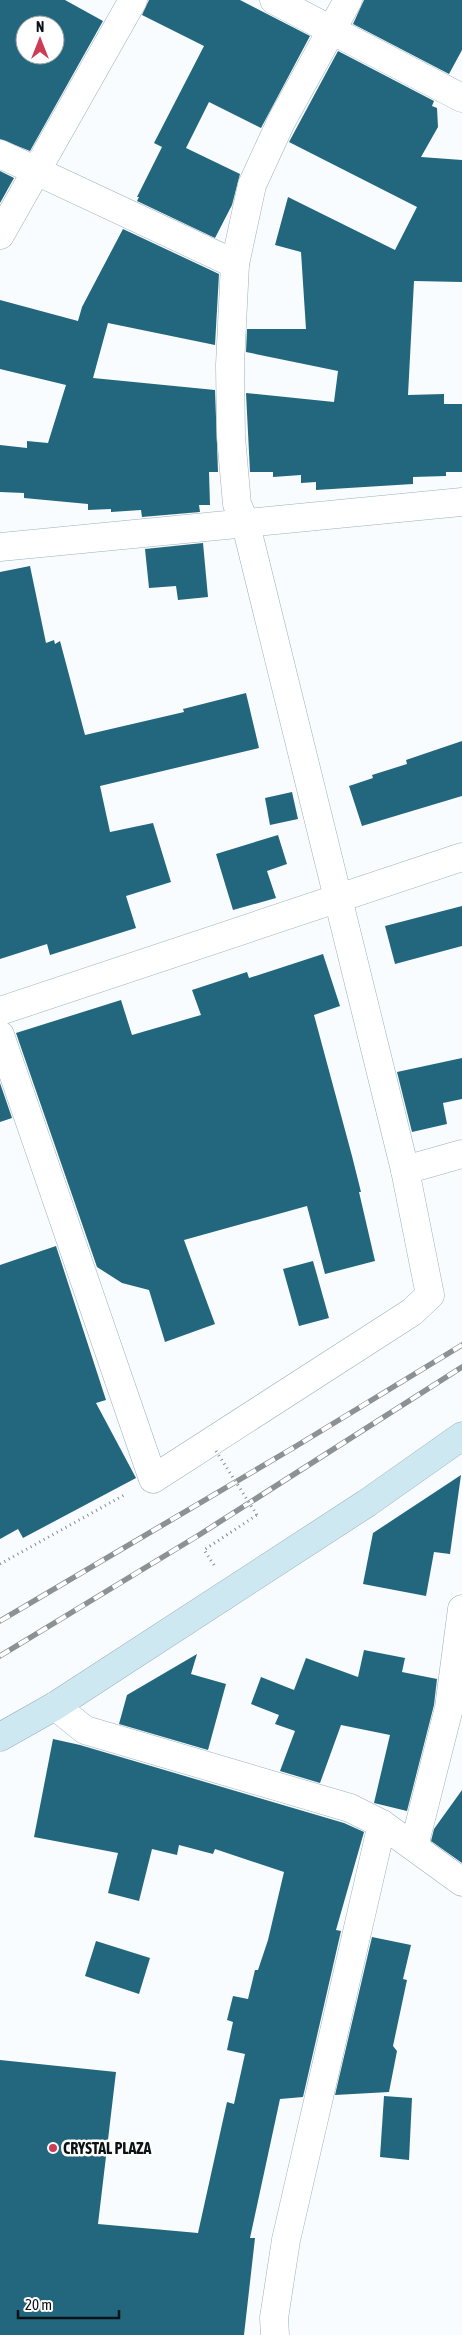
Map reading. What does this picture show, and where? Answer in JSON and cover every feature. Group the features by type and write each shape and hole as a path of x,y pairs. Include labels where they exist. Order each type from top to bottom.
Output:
{"street":[{"path":"0,235 133,0"},
{"path":"274,0 462,98"},
{"path":"0,1035 153,1479 412,1312 430,1295 405,1170 246,525 237,504 231,437 230,365 235,264 252,185 282,122 348,0"},
{"path":"0,154 235,264"},
{"path":"0,548 462,502"},
{"path":"0,1011 338,900 462,857"},
{"path":"405,1170 462,1154"},
{"path":"0,1737 55,1706 367,1503 461,1439"},
{"path":"414,1846 449,1708 460,1646 462,1609"},
{"path":"55,1706 84,1730 350,1808 382,1824 462,1882"},
{"path":"275,2335 274,2318 286,2240 382,1824"}],"path":[{"path":"216,1451 257,1515 204,1550 218,1572"},
{"path":"0,1564 153,1479"}],"building":[{"path":"0,0 65,0 103,21 30,151 0,139"},
{"path":"149,0 240,0 310,36 261,128 209,102 186,148 240,174 232,205 215,238 137,201 139,197 137,197 162,147 154,143 204,46 142,15"},
{"path":"364,0 462,0 462,50 449,74 353,24"},
{"path":"338,51 434,101 432,106 437,108 438,127 421,157 462,160 462,282 414,281 408,395 444,394 444,404 462,404 462,472 446,472 446,476 413,477 413,484 316,490 316,482 301,483 301,475 273,477 273,472 250,472 246,393 334,402 338,371 246,352 247,329 306,329 301,252 275,245 288,197 395,250 417,207 289,142"},
{"path":"0,171 14,178 0,203"},
{"path":"123,229 219,274 215,345 108,323 93,378 215,390 218,472 209,472 210,505 199,505 200,512 142,517 141,510 111,512 111,509 88,510 88,504 24,498 24,493 0,492 0,445 27,448 27,441 48,443 66,385 0,369 0,300 78,321 82,307"},
{"path":"203,543 208,597 178,600 176,586 149,588 145,549"},
{"path":"30,566 46,643 54,640 55,644 60,641 85,735 184,712 183,709 246,693 259,748 100,786 110,832 153,823 171,882 126,896 136,928 50,955 47,944 0,959 0,572"},
{"path":"462,741 462,796 362,826 349,786 373,778 372,775 407,764 406,760"},
{"path":"292,792 298,819 270,825 265,798"},
{"path":"278,835 287,864 267,871 276,898 233,910 216,854"},
{"path":"462,906 462,946 395,964 385,926"},
{"path":"323,954 340,1006 314,1015 361,1192 359,1192 375,1261 325,1274 307,1206 184,1240 215,1324 165,1342 149,1290 122,1283 97,1267 16,1033 121,1000 132,1035 201,1015 192,990 247,972 249,978"},
{"path":"462,1058 462,1099 443,1103 447,1124 412,1132 397,1072"},
{"path":"0,1083 12,1118 0,1122"},
{"path":"56,1246 106,1400 96,1403 136,1478 23,1538 18,1529 0,1539 0,1265"},
{"path":"313,1261 329,1318 299,1326 283,1269"},
{"path":"461,1475 450,1554 434,1552 426,1596 363,1584 373,1533"},
{"path":"364,1650 405,1658 402,1672 437,1679 434,1705 407,1811 374,1803 390,1735 341,1725 320,1783 280,1771 295,1731 275,1724 279,1715 251,1704 261,1677 294,1690 306,1658 358,1677"},
{"path":"197,1654 191,1674 226,1684 208,1750 119,1724 127,1695"},
{"path":"53,1739 80,1745 344,1823 364,1832 336,1930 341,1931 303,2097 280,2099 250,2238 255,2238 244,2335 0,2335 0,2060 116,2072 98,2224 198,2233 227,2102 234,2104 245,2054 227,2050 233,2022 227,2020 233,1996 248,1999 255,1970 258,1970 268,1940 284,1872 215,1849 213,1854 179,1845 177,1855 152,1849 139,1901 108,1893 118,1853 34,1837"},
{"path":"462,1790 462,1863 431,1841 434,1829"},
{"path":"372,1937 411,1945 403,1979 407,1980 393,2046 397,2051 389,2092 335,2095"},
{"path":"96,1941 150,1958 139,1994 85,1976"},
{"path":"384,2096 412,2098 409,2160 380,2157"}],"railway":[{"path":"0,1621 293,1448 462,1345"},
{"path":"0,1656 199,1535 462,1367"}],"place":[{"name":"CRYSTAL PLAZA","path":"53,2148"}]}
